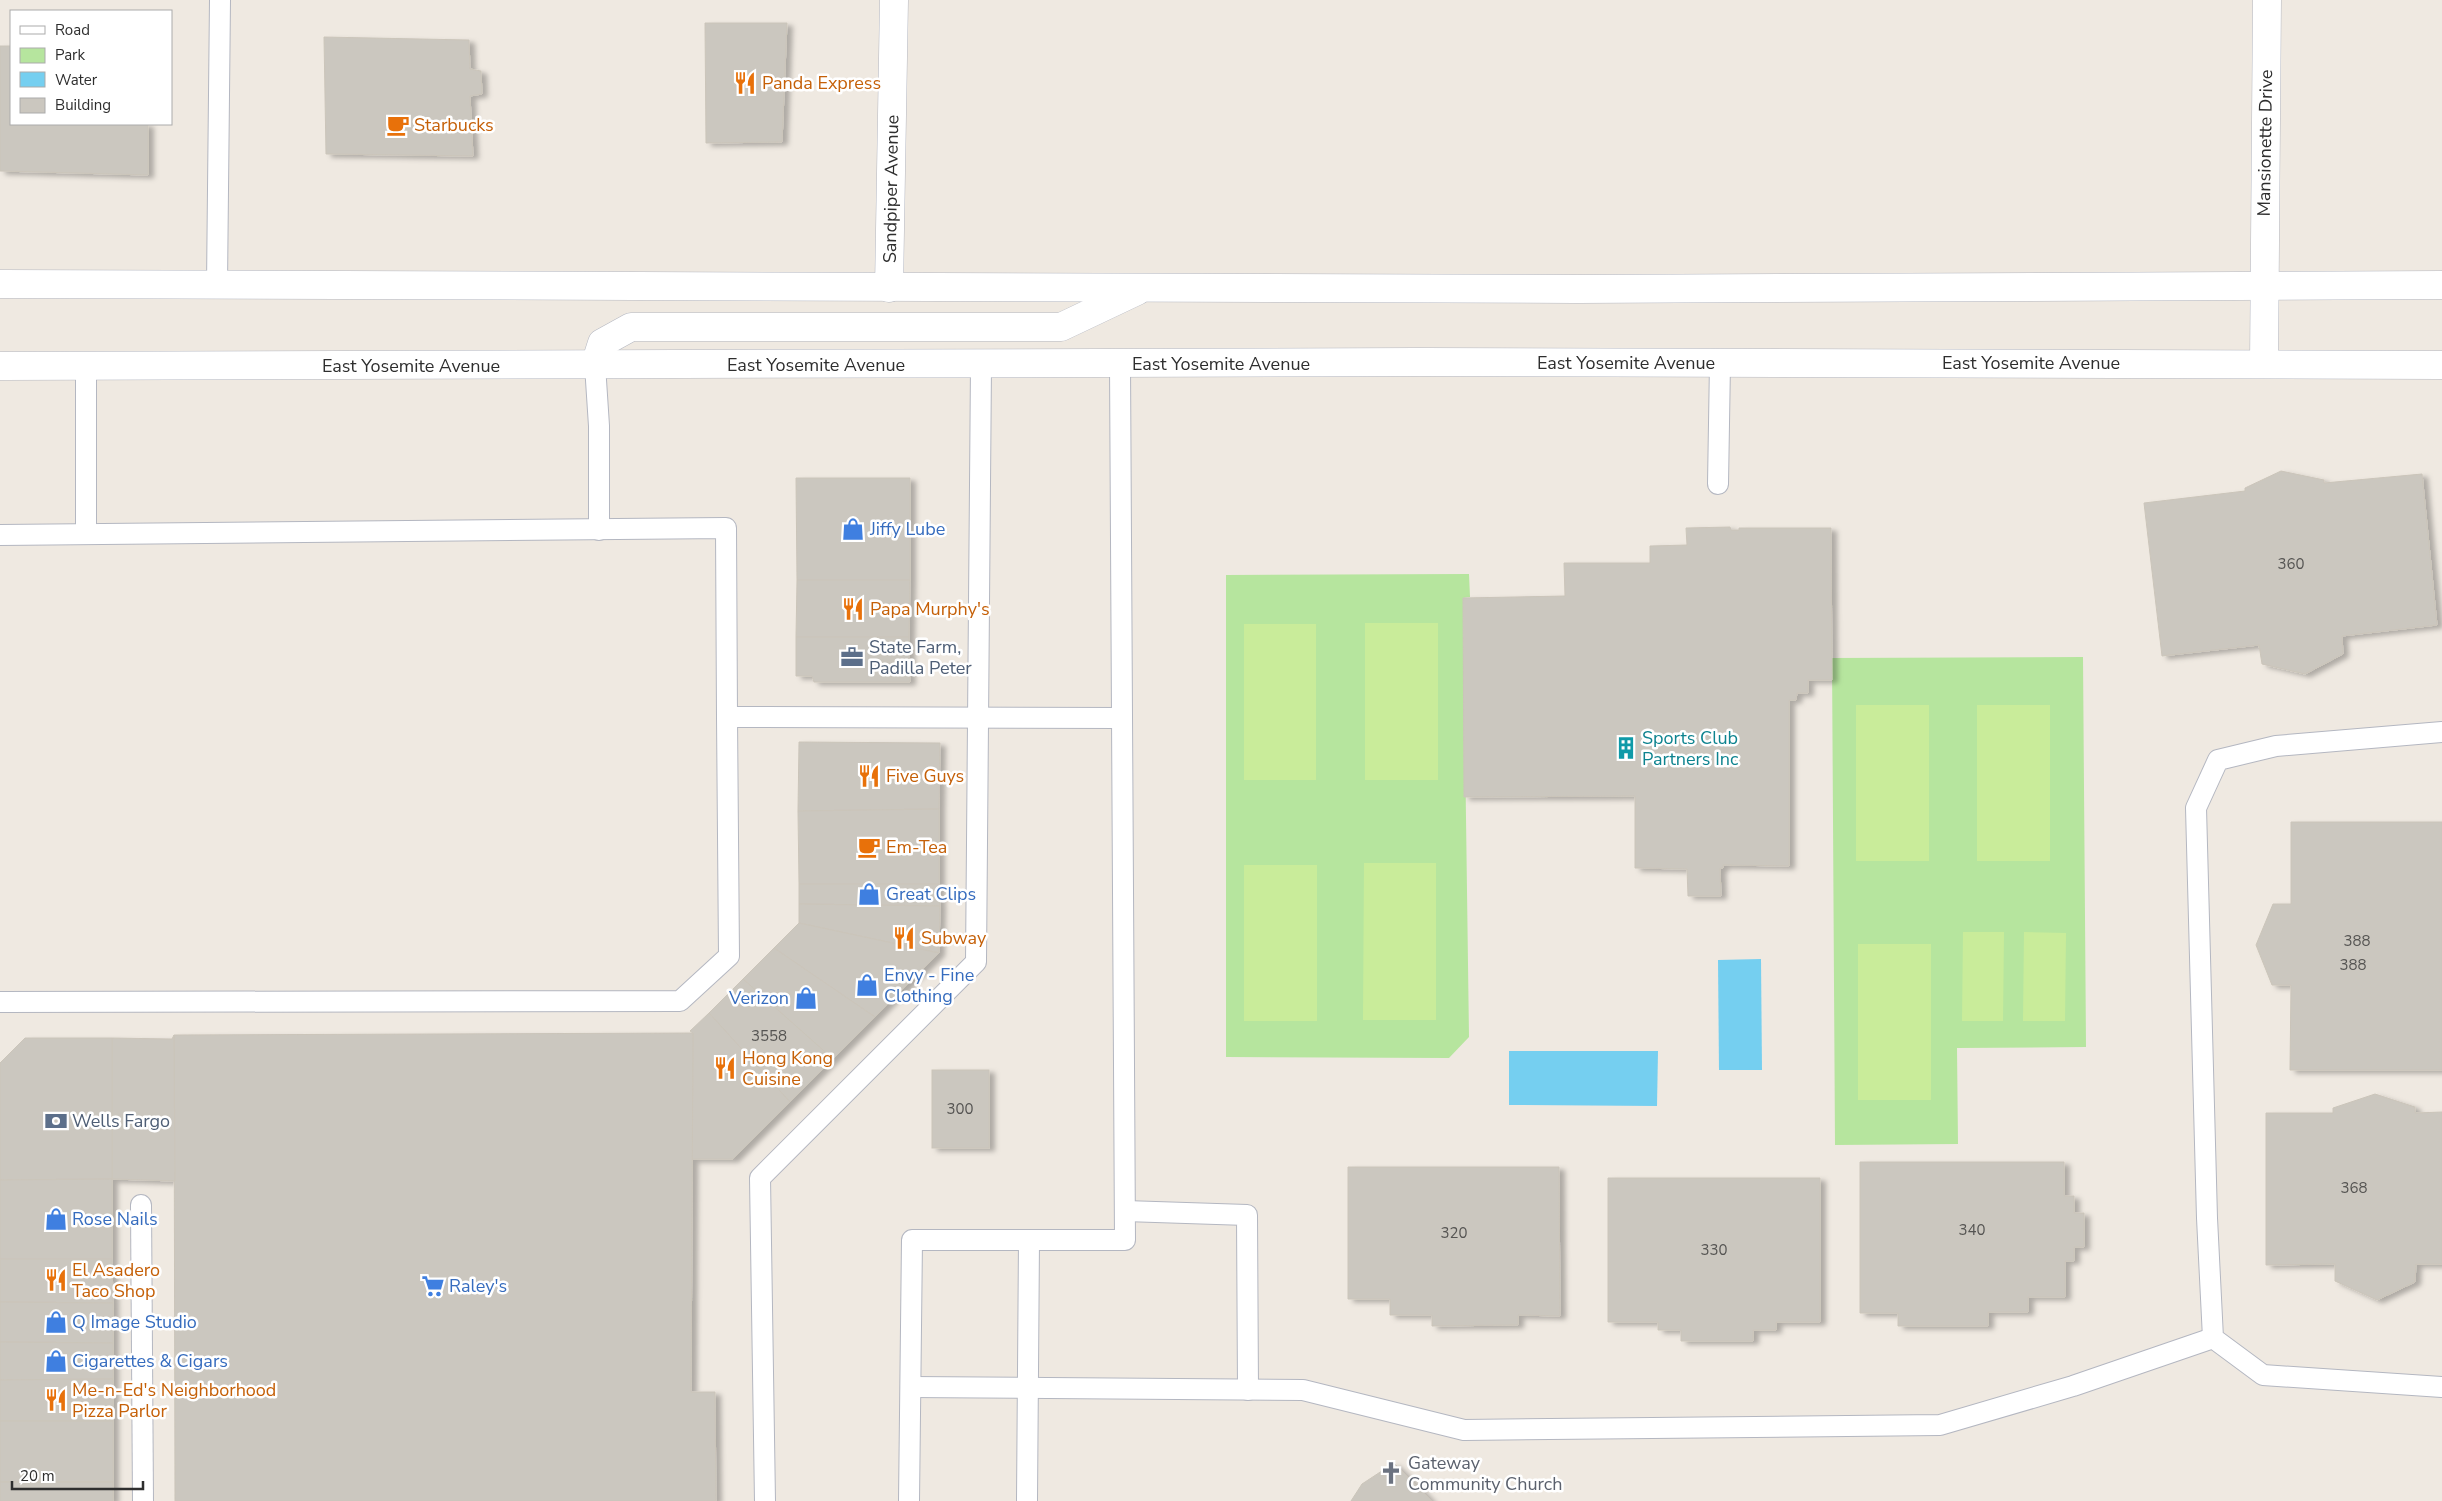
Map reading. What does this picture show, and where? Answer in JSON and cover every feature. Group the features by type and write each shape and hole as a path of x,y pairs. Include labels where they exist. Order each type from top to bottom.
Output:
{"main road":[{"name":"Sandpiper Avenue","path":"889,288 894,0"},
{"name":"Mansionette Drive","path":"2264,364 2267,0"},
{"path":"0,284 889,288 2442,285"},
{"path":"595,365 602,343 631,327 1061,327 1143,288"},
{"name":"East Yosemite Avenue","path":"0,366 1720,363 2442,364"}],"lane":[{"path":"217,285 220,0"},
{"path":"1718,484 1720,363"},
{"path":"765,1501 760,1178 976,962 981,364"},
{"path":"910,1501 912,1240 1125,1240 1120,364"},
{"path":"595,365 599,426 599,530"},
{"path":"86,366 86,534"},
{"path":"0,535 726,528 729,956 680,1001 0,1002"},
{"path":"727,717 1122,718"},
{"path":"2213,1338 2207,1218 2196,808 2218,760 2276,746 2442,732"},
{"path":"141,1205 143,1501"},
{"path":"1125,1211 1247,1215 1248,1390"},
{"path":"1027,1501 1029,1240"},
{"path":"2213,1338 2264,1375 2442,1387"},
{"path":"911,1387 1027,1390 1303,1390 1464,1430 1940,1424 2073,1386 2213,1338"}],"green space":[{"path":"1469,574 1470,597 1463,598 1469,1037 1449,1058 1226,1057 1226,575"},
{"path":"1365,623 1438,623 1438,780 1365,780"},
{"path":"1244,624 1316,624 1316,780 1244,780"},
{"path":"2083,657 2086,1047 1957,1048 1958,1144 1835,1145 1832,658"},
{"path":"1856,705 1929,705 1929,861 1856,861"},
{"path":"1977,705 2050,705 2050,861 1977,861"},
{"path":"1364,863 1436,863 1436,1020 1363,1020"},
{"path":"1244,865 1317,865 1317,1021 1244,1021"},
{"path":"1963,932 2004,932 2003,1021 1962,1021"},
{"path":"2024,932 2066,933 2065,1021 2023,1021"},
{"path":"1858,944 1931,944 1931,1100 1858,1100"}],"water":[{"path":"1761,959 1762,1070 1719,1070 1718,960"},
{"path":"1509,1051 1658,1051 1657,1106 1509,1105"}],"building":[{"name":"Panda Express","path":"705,23 787,23 782,142 706,143"},
{"name":"Starbucks","path":"324,37 469,40 470,69 481,71 482,94 470,96 473,156 326,154"},
{"path":"0,46 10,46 10,125 148,125 148,175 0,171"},
{"path":"2281,471 2324,480 2324,483 2422,474 2437,625 2342,636 2343,654 2305,674 2262,664 2259,645 2162,656 2144,503 2245,491 2245,488"},
{"name":"Jiffy Lube","path":"796,478 910,478 910,580 797,580"},
{"name":"Sports Club Partners Inc","path":"1730,527 1731,530 1739,530 1739,528 1831,528 1832,680 1808,680 1808,693 1797,693 1796,700 1789,700 1789,866 1723,865 1723,868 1720,868 1721,896 1688,896 1687,869 1635,868 1635,796 1464,797 1463,598 1565,596 1564,563 1650,563 1650,546 1687,545 1686,528"},
{"name":"Papa Murphy's","path":"797,580 910,580 909,637 796,637"},
{"name":"State Farm, Padilla Peter","path":"796,637 909,637 910,682 814,682 812,676 796,676"},
{"name":"Five Guys","path":"799,742 940,743 939,809 798,811"},
{"name":"Em-Tea","path":"939,809 939,884 799,884 798,811"},
{"path":"2291,822 2442,822 2442,1070 2290,1070 2291,985 2272,985 2256,945 2273,904 2291,904"},
{"name":"Great Clips","path":"799,884 939,884 940,906 799,904"},
{"name":"Subway","path":"799,904 940,906 939,953 799,923"},
{"name":"Envy - Fine Clothing","path":"799,923 939,953 875,1017 774,948"},
{"name":"Verizon","path":"774,948 875,1017 833,1059 743,979"},
{"path":"743,979 833,1059 790,1102 709,1013"},
{"name":"Hong Kong Cuisine","path":"709,1013 790,1102 733,1159 692,1159 693,1033 690,1031"},
{"name":"Raley's","path":"693,1033 691,1392 715,1392 716,1501 175,1501 174,1035"},
{"path":"174,1035 175,1181 112,1179 112,1038 172,1039"},
{"name":"Wells Fargo","path":"25,1038 112,1038 112,1179 0,1180 0,1063"},
{"path":"932,1070 989,1070 989,1148 932,1148"},
{"path":"2375,1094 2415,1107 2415,1113 2442,1112 2442,1264 2416,1264 2415,1282 2377,1300 2335,1281 2335,1264 2266,1265 2266,1113 2333,1113 2333,1108"},
{"path":"1860,1162 2064,1162 2064,1196 2074,1196 2074,1213 2084,1213 2084,1247 2074,1247 2074,1261 2065,1261 2065,1297 2028,1297 2028,1312 1988,1312 1988,1326 1898,1326 1898,1313 1860,1313"},
{"path":"1348,1167 1559,1167 1560,1316 1518,1315 1518,1325 1432,1326 1432,1315 1390,1315 1390,1299 1348,1299"},
{"path":"1608,1178 1820,1178 1820,1322 1776,1322 1776,1330 1753,1330 1753,1341 1681,1341 1681,1330 1658,1330 1658,1322 1608,1322"},
{"name":"Rose Nails","path":"112,1179 112,1259 0,1259 0,1180"},
{"name":"El Asadero Taco Shop","path":"0,1259 112,1259 113,1303 0,1302"},
{"name":"Q Image Studio","path":"0,1302 113,1303 113,1343 0,1342"},
{"name":"Cigarettes & Cigars","path":"0,1342 113,1343 113,1379 0,1380"},
{"name":"Me-n-Ed's Neighborhood Pizza Parlor","path":"113,1379 113,1421 0,1421 0,1380"},
{"path":"0,1421 113,1421 113,1482 0,1482"},
{"name":"Gateway Community Church","path":"1394,1463 1432,1501 1351,1501 1362,1484"},
{"path":"0,1482 113,1482 113,1501 0,1501"}],"place":[{"name":"Panda Express","path":"745,83"},
{"name":"Starbucks","path":"398,125"},
{"name":"Jiffy Lube","path":"853,529"},
{"name":"Papa Murphy's","path":"853,609"},
{"name":"State Farm, Padilla Peter","path":"852,657"},
{"name":"Sports Club Partners Inc","path":"1626,748"},
{"name":"Five Guys","path":"869,776"},
{"name":"Em-Tea","path":"869,847"},
{"name":"Great Clips","path":"869,894"},
{"name":"Subway","path":"904,938"},
{"name":"Envy - Fine Clothing","path":"867,985"},
{"name":"Verizon","path":"806,998"},
{"name":"Hong Kong Cuisine","path":"725,1068"},
{"name":"Wells Fargo","path":"56,1121"},
{"name":"Rose Nails","path":"56,1219"},
{"name":"El Asadero Taco Shop","path":"56,1280"},
{"name":"Raley's","path":"433,1286"},
{"name":"Q Image Studio","path":"56,1322"},
{"name":"Cigarettes & Cigars","path":"56,1361"},
{"name":"Me-n-Ed's Neighborhood Pizza Parlor","path":"56,1400"},
{"name":"Gateway Community Church","path":"1391,1473"}]}
